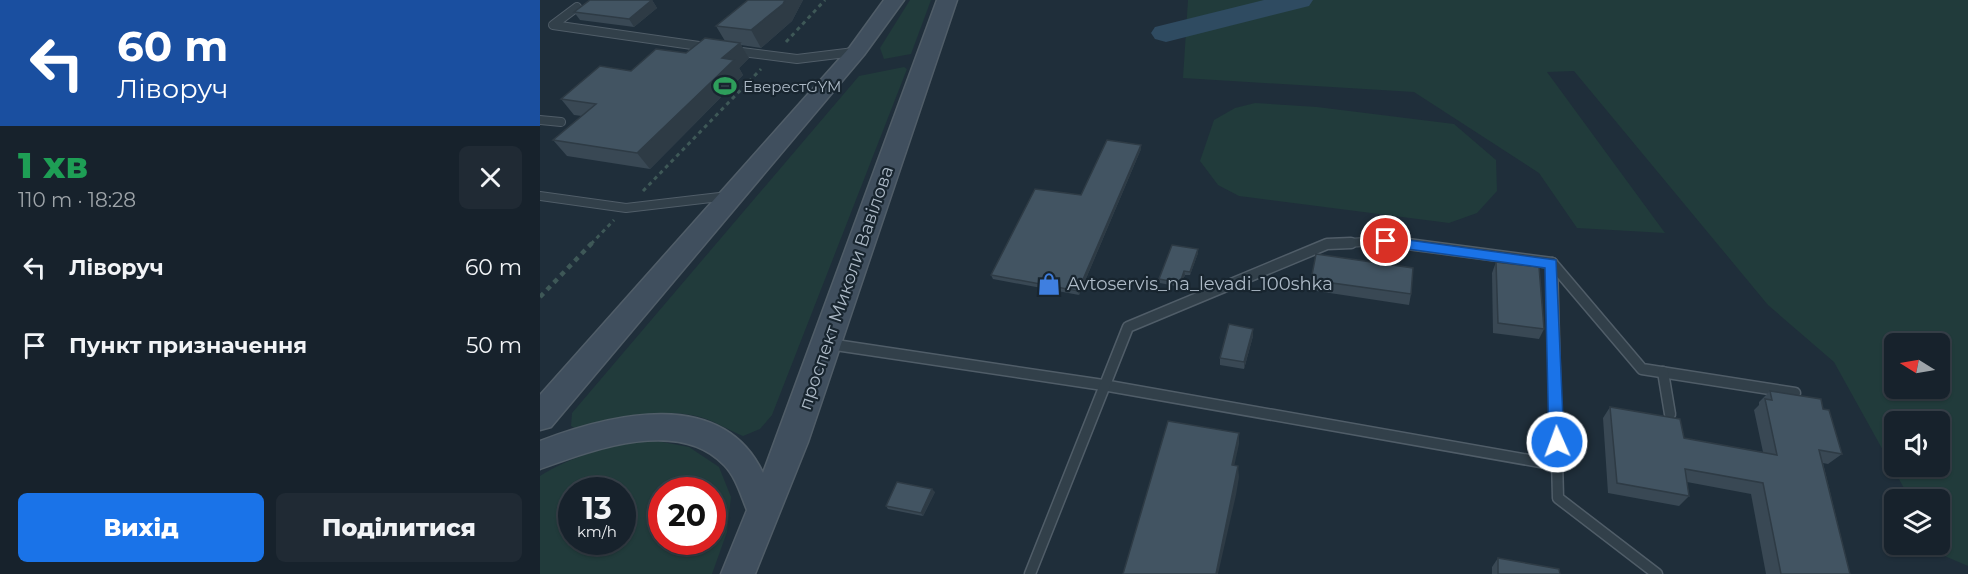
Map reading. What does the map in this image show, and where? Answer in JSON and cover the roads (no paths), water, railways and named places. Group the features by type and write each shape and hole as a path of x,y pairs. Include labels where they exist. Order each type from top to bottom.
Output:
{"main road":[{"path":"540,417 857,51 894,0"},
{"name":"проспект Миколи Вавілова","path":"738,574 792,442 946,0"},
{"path":"540,455 573,442 618,430 664,426 699,434 736,454 764,510"}],"lane":[{"path":"577,7 553,25 718,49"},
{"path":"729,51 808,59 857,51"},
{"path":"540,120 561,122"},
{"path":"540,196 626,208 733,195"},
{"path":"1030,574 1103,384 1128,327 1327,244 1386,241 1552,263 1642,369 1795,393"},
{"path":"1552,263 1558,498 1657,574"},
{"path":"827,343 1103,384 1557,465"},
{"path":"1663,372 1670,414"}],"waterway":[{"path":"1166,33 1299,0"}],"place":[{"name":"ЕверестGYM","path":"725,86"},
{"name":"Avtoservis_na_levadi_100shka","path":"1049,284"}]}
